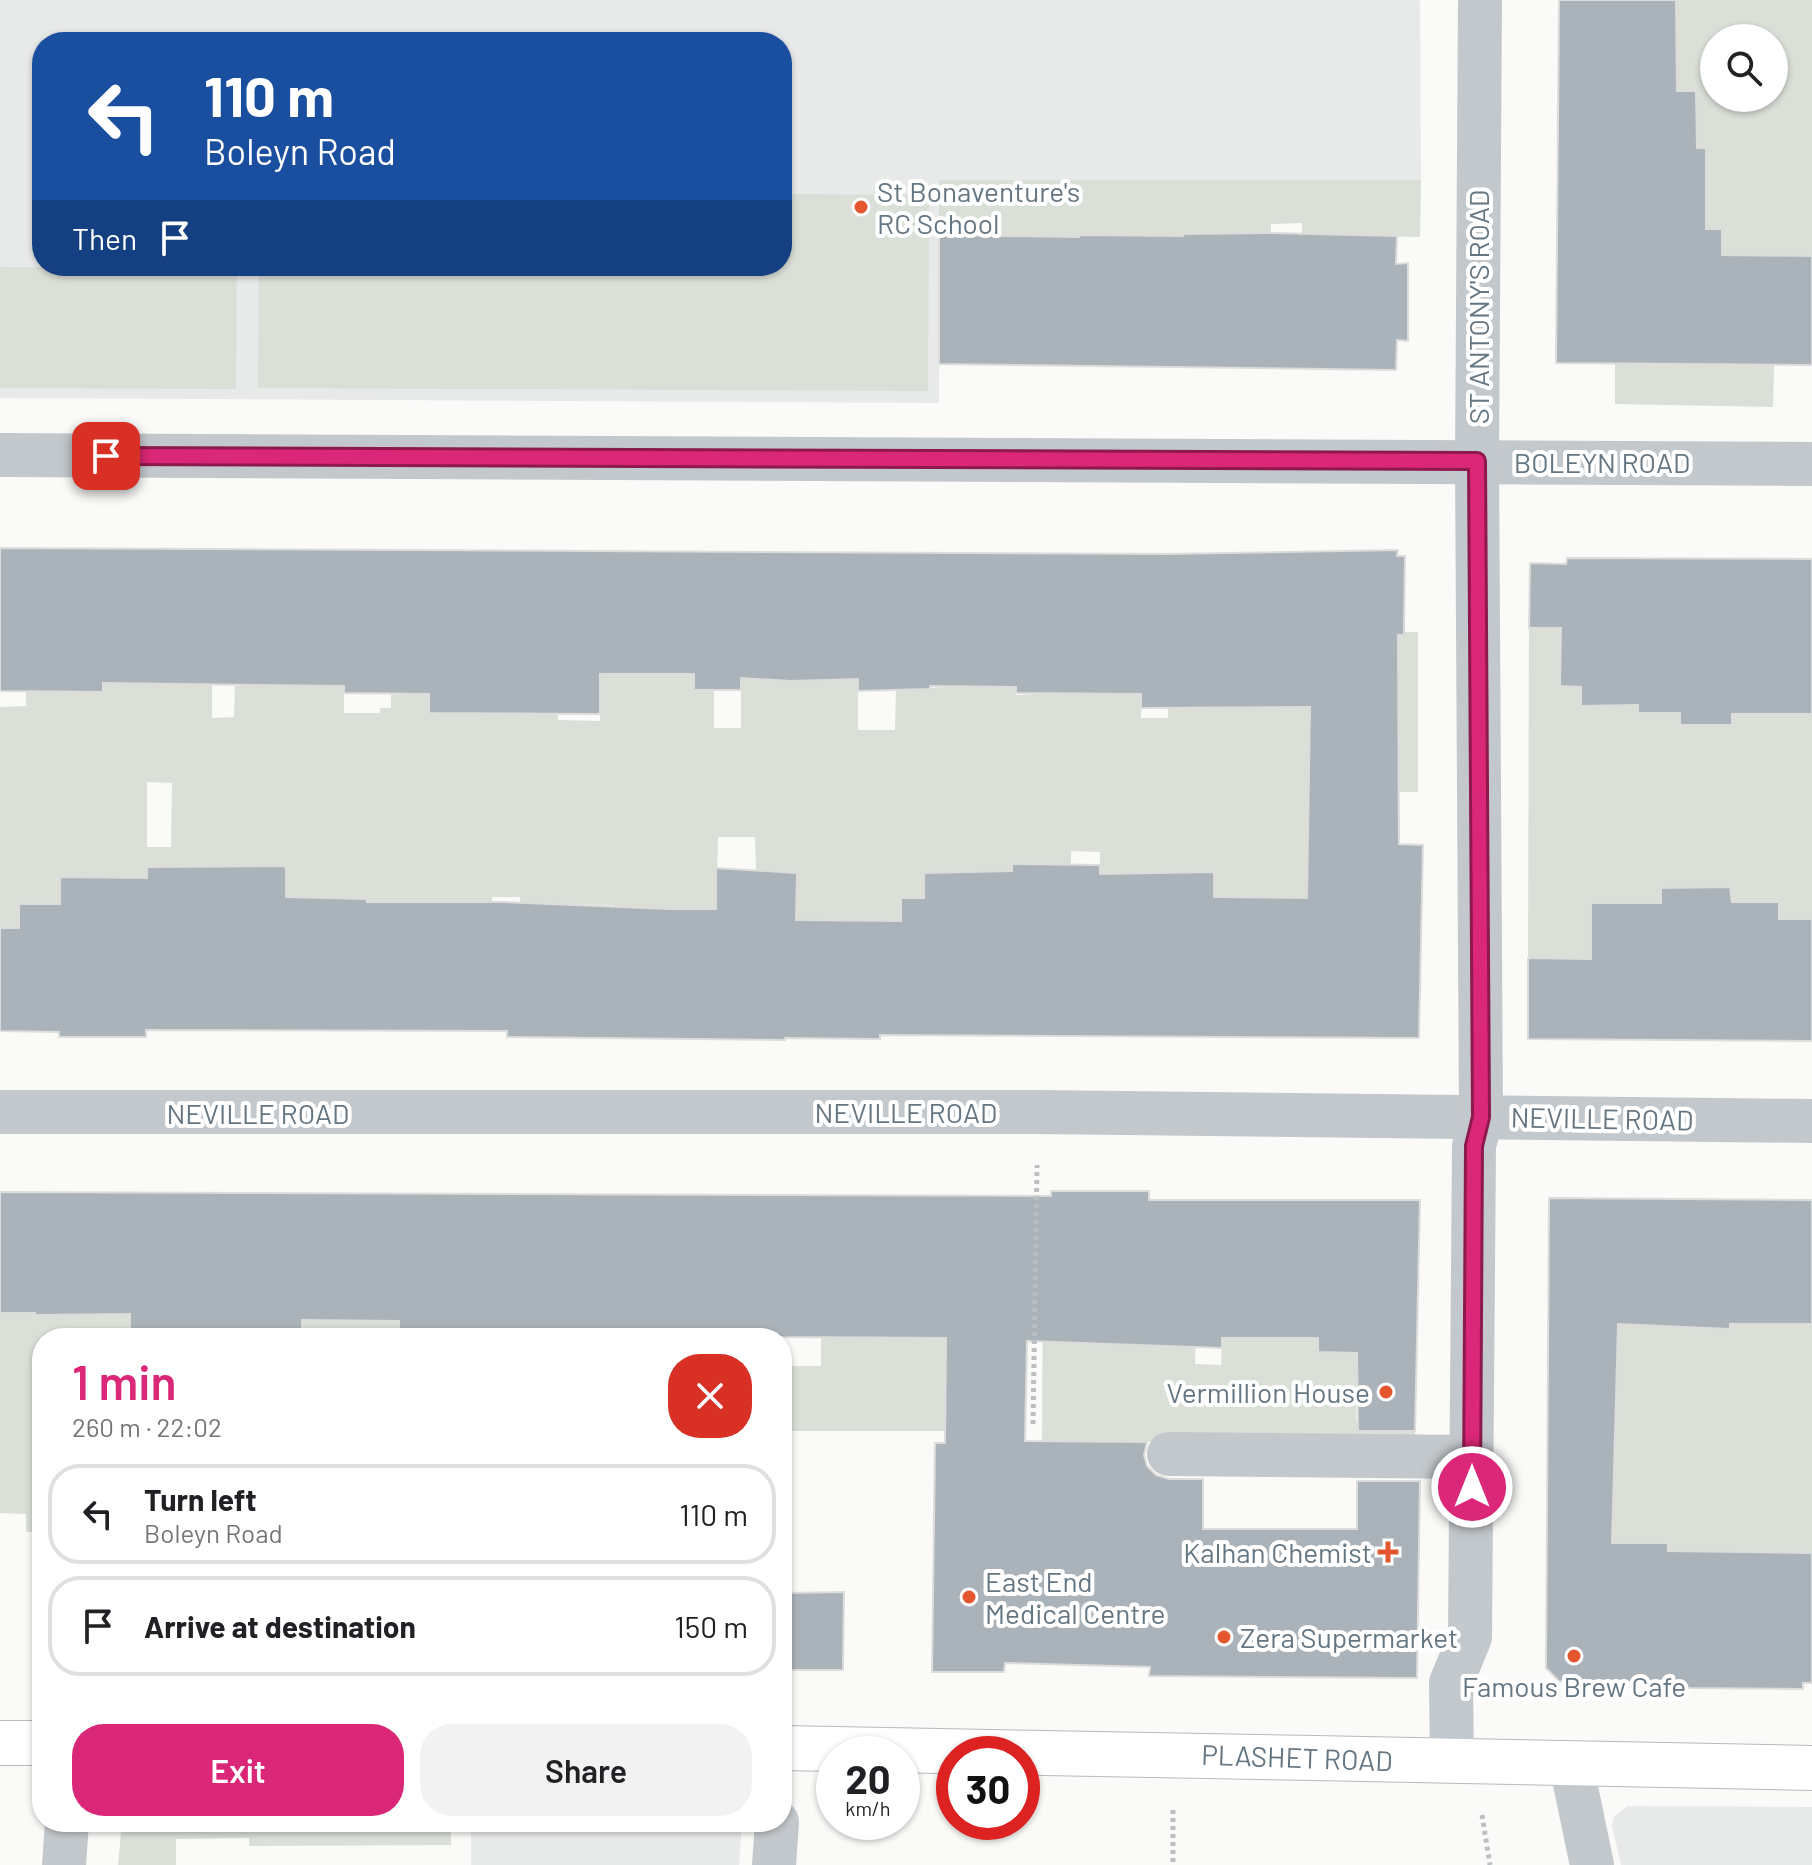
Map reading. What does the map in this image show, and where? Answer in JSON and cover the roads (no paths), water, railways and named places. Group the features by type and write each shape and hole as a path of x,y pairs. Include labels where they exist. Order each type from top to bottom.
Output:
{"main road":[{"path":"0,1743 32,1743"},
{"name":"PLASHET ROAD","path":"792,1753 1172,1753 1452,1762 1812,1768"}],"street":[{"name":"ST ANTONY'S ROAD","path":"1452,1762 1451,1683 1470,1637 1474,1146 1481,1117 1477,461 1480,0"},
{"name":"BOLEYN ROAD","path":"0,455 1812,464"},
{"name":"NEVILLE ROAD","path":"0,1112 1037,1112 1812,1121"},
{"path":"1169,1454 1472,1457"},
{"path":"1571,1764 1592,1865"},
{"path":"64,1865 66,1832"},
{"path":"774,1865 776,1832"}],"place":[{"name":"St Bonaventure's RC School","path":"861,207"},
{"name":"Vermillion House","path":"1386,1392"},
{"name":"Kalhan Chemist","path":"1388,1552"},
{"name":"East End Medical Centre","path":"969,1597"},
{"name":"Zera Supermarket","path":"1224,1637"},
{"name":"Famous Brew Cafe","path":"1574,1656"}]}
